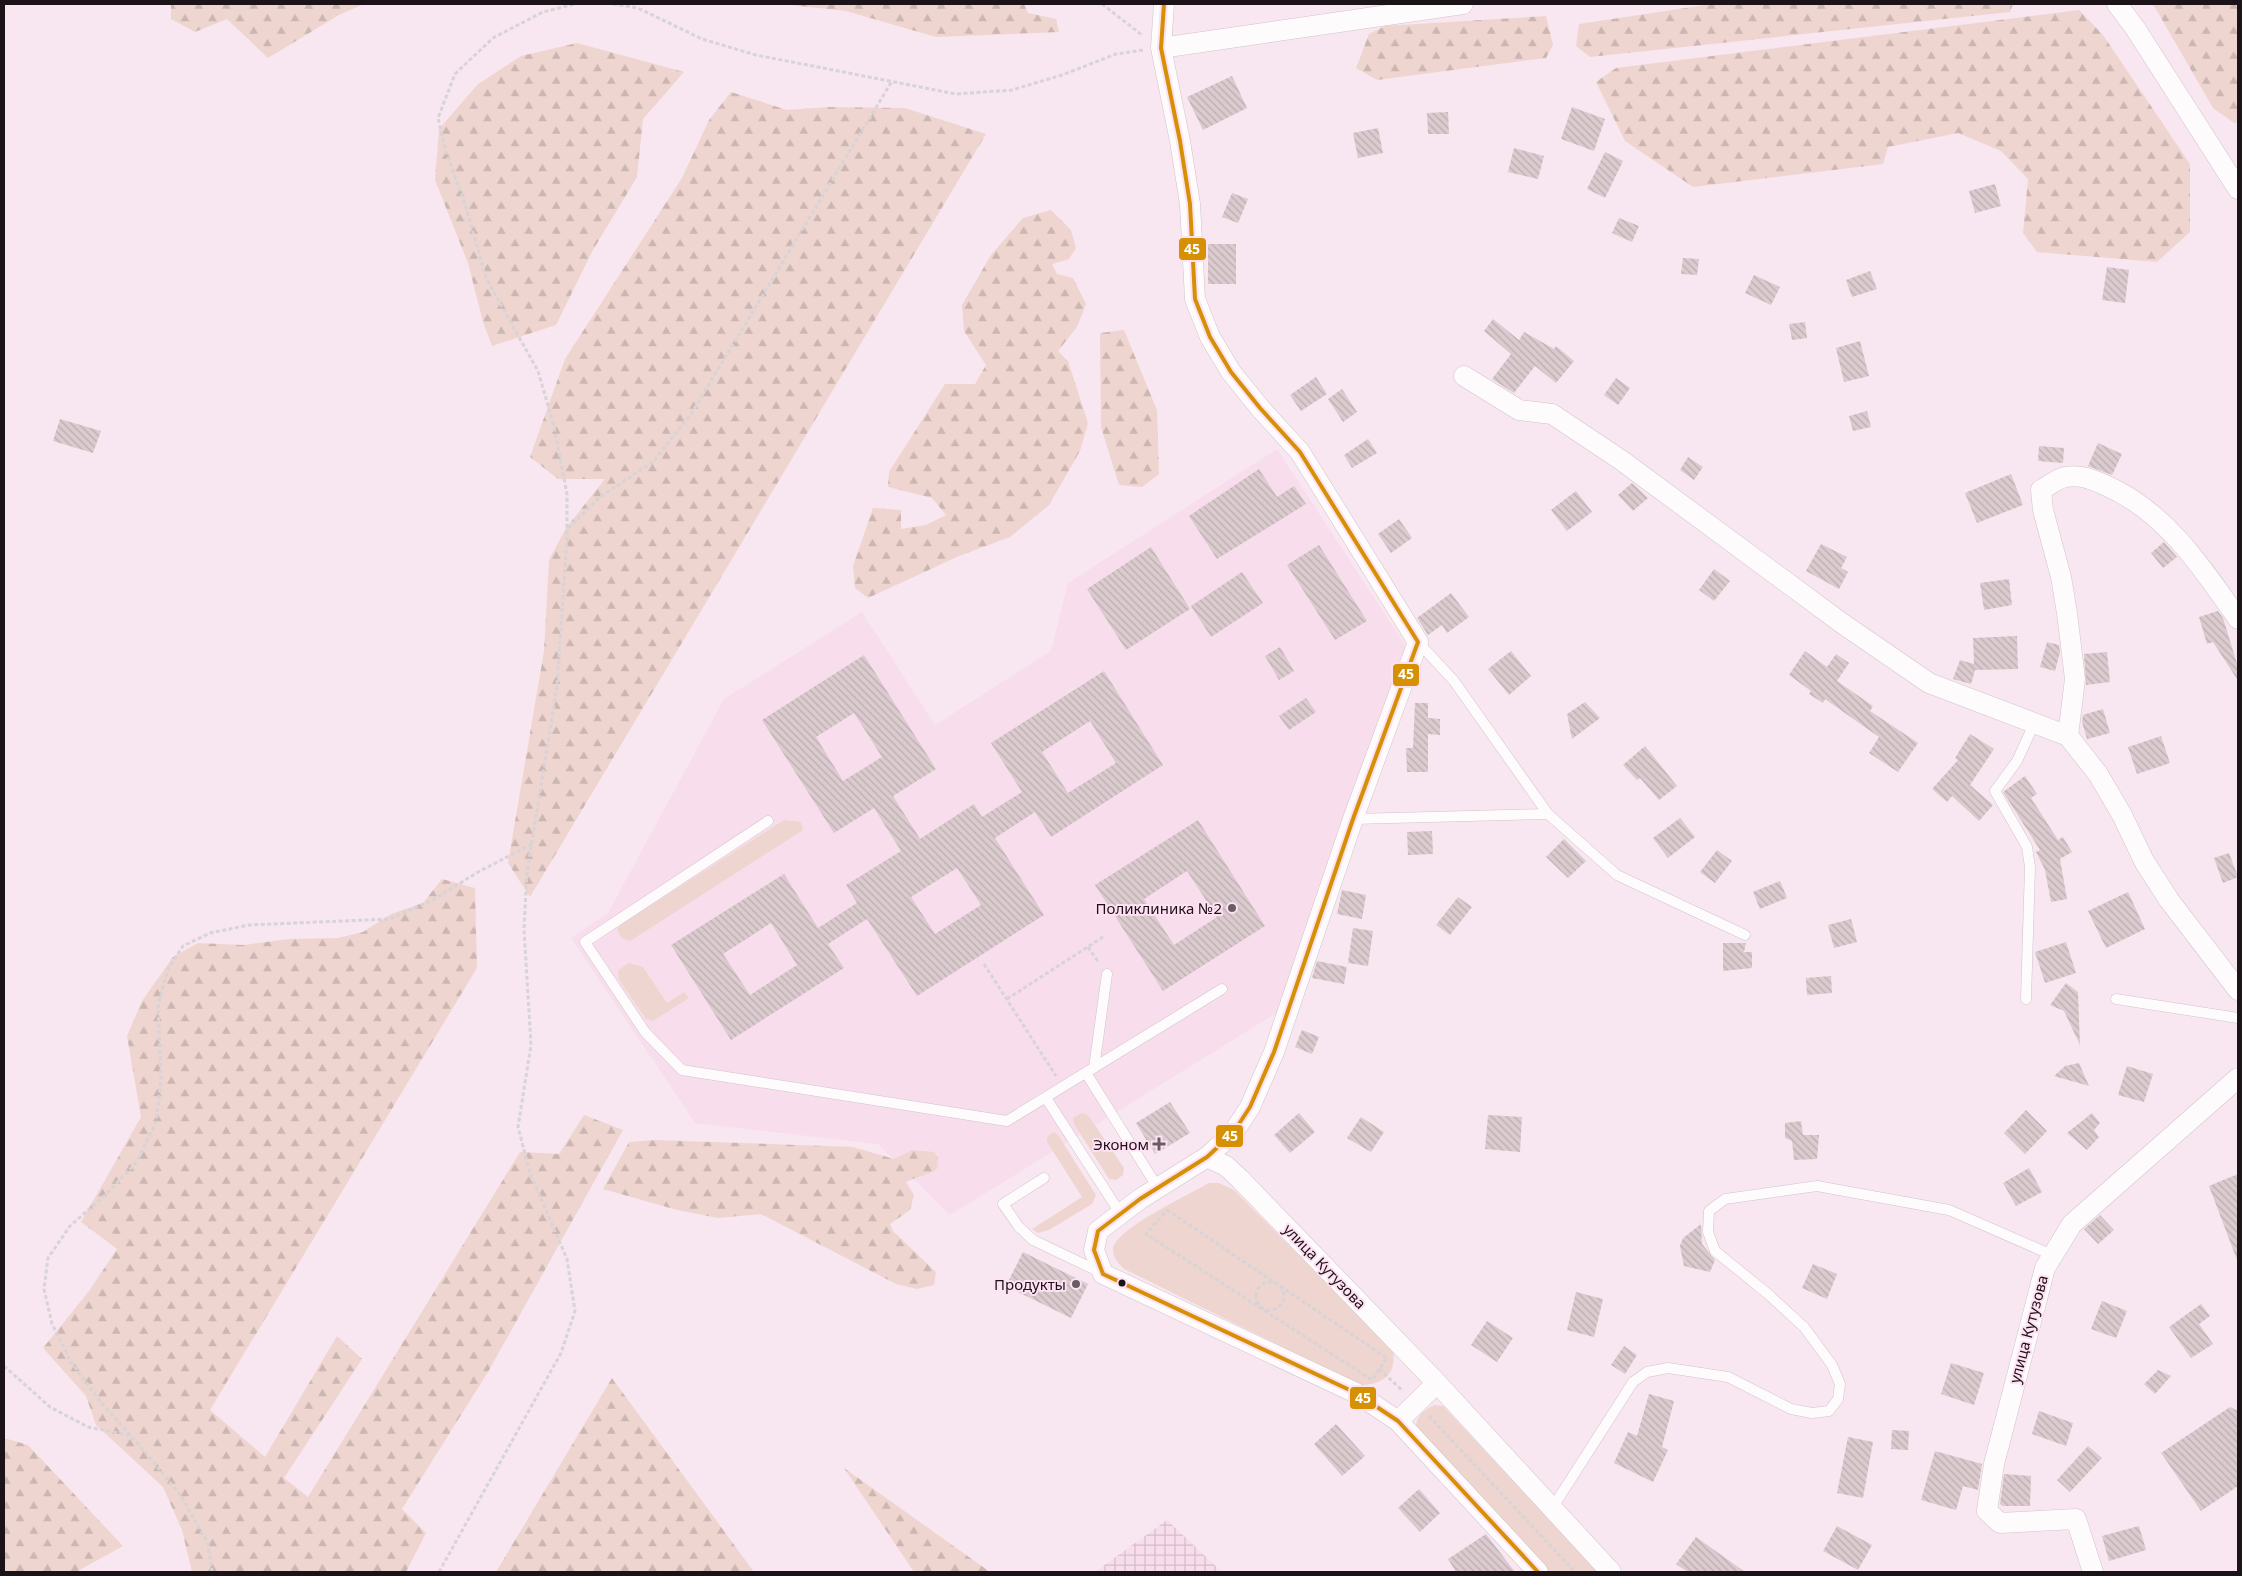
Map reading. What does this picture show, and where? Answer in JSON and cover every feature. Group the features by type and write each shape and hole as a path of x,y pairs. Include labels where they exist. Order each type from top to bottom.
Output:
{"street":[{"path":"1164,4 1161,48 1180,141 1190,204 1195,299 1210,337 1236,379 1300,452 1418,642 1353,819 1274,1052 1250,1107 1237,1127 1207,1158 1120,1213 1098,1231 1094,1250 1103,1274 1356,1393 1398,1421 1538,1572"},
{"path":"1161,48 1463,4"},
{"path":"2117,4 2135,28 2238,190"},
{"path":"1464,376 1518,410 1552,414 1621,460 1843,624 1929,683 2068,736 2098,774 2122,815 2144,861 2169,900 2238,990"},
{"path":"2068,736 2075,679 2061,577 2043,510 2041,490 2063,477 2084,476 2120,492 2154,515 2192,555 2238,619"},
{"name":"улица Кутузова","path":"2093,1572 2076,1520 2000,1524 1987,1511 1994,1464 2044,1268 2072,1224 2238,1078"},
{"name":"улица Кутузова","path":"1207,1158 1226,1166 1240,1179 1437,1383 1611,1572"},
{"path":"1398,1421 1437,1383"}],"lane":[{"path":"1418,642 1454,681 1548,814 1617,875 1745,935"},
{"path":"2026,999 2030,867 2027,847 1995,791 2017,761 2034,724"},
{"path":"1353,819 1548,814"},
{"path":"768,821 585,942 646,1032 682,1070 1007,1121 1222,990"},
{"path":"1107,974 1090,1070 1158,1188"},
{"path":"2116,999 2238,1018"},
{"path":"1046,1098 1120,1213"},
{"path":"1044,1178 1004,1204 1019,1227 1033,1240 1103,1274"},
{"path":"1553,1507 1633,1382 1647,1372 1668,1368 1728,1378 1790,1409 1812,1413 1829,1411 1838,1399 1840,1384 1832,1364 1804,1327 1768,1294 1715,1251 1708,1232 1709,1211 1725,1199 1817,1186 1949,1210 2052,1255"}],"path":[{"path":"439,1572 562,1353 575,1311 567,1259 530,1173 518,1127 531,1045 524,929 527,872 557,687 567,529 567,494 554,426 538,371 486,278 465,204 446,152 438,118 455,74 493,38 543,12 575,4"},
{"path":"613,4 638,8 702,39 756,55 956,94 1012,90 1062,75 1116,54 1161,48"},
{"path":"1102,4 1161,48"},
{"path":"567,529 600,497 654,461 691,414 892,81"},
{"path":"212,1572 208,1544 185,1504 100,1401 71,1362 52,1324 44,1289 48,1258 70,1226 105,1195 136,1163 156,1123 161,1080 158,1005 168,969 183,946 210,933 249,925 390,918 433,900 478,872 533,844"},
{"path":"1007,1000 1103,937"},
{"path":"1088,947 1107,974"},
{"path":"984,964 1063,1087"},
{"path":"1167,1210 1387,1358 1372,1380 1261,1307 1146,1234 1167,1210"},
{"path":"1261,1307 1256,1295 1259,1287 1267,1283 1276,1284"},
{"path":"1261,1307 1274,1309 1281,1303 1283,1295 1276,1284"},
{"path":"4,1366 50,1407 88,1427 129,1435"},
{"path":"1379,1369 1416,1403 1575,1572"}],"shaded area":[{"path":"1277,449 1409,651 1283,1009 950,1215 878,1144 695,1123 571,938 608,913 724,699 862,612 935,725 1051,651 1068,583"},
{"path":"1167,1520 1222,1572 1095,1572"}],"green space":[{"path":"171,4 364,4 339,15 268,58 227,19 195,32 171,19"},
{"path":"781,4 1024,4 1028,13 1056,19 1059,32 936,37 846,11"},
{"path":"1712,4 2013,4 2010,12 1590,57 1576,46 1579,24"},
{"path":"2153,4 2238,4 2238,122 2234,123 2213,108"},
{"path":"2079,10 2103,35 2190,164 2190,232 2157,262 2037,252 2023,233 2028,179 2001,151 1958,133 1888,147 1883,164 1693,187 1625,141 1596,82 1616,68"},
{"path":"1546,16 1553,45 1546,58 1377,80 1356,68 1369,34 1385,26"},
{"path":"577,43 684,72 643,119 637,177 593,250 556,325 492,346 483,322 468,263 435,180 439,129 478,84 521,56"},
{"path":"731,92 787,110 829,107 905,108 986,134 530,897 508,863 544,651 549,560 566,528 605,479 558,479 530,457 565,359 682,178 709,120"},
{"path":"1051,210 1071,230 1076,248 1069,259 1052,264 1057,274 1073,278 1086,304 1077,327 1058,351 1068,361 1088,423 1080,451 1049,505 1010,537 959,556 868,598 855,588 853,566 873,508 901,510 901,529 926,525 946,515 932,498 888,487 889,472 945,384 975,384 986,365 964,331 962,305 991,255 1023,218"},
{"path":"1124,330 1157,410 1159,474 1142,487 1119,485 1101,427 1100,333"},
{"path":"784,820 801,822 803,830 630,941 621,938 617,929 620,925"},
{"path":"442,879 475,888 477,968 210,1410 265,1457 337,1336 362,1359 284,1478 308,1497 520,1152 559,1154 584,1115 623,1130 488,1372 402,1509 426,1533 406,1572 192,1572 182,1530 163,1487 96,1425 86,1396 43,1348 89,1291 117,1249 81,1222 141,1117 127,1036 142,1001 173,957 198,943 243,945 289,939 338,938 363,932 391,914 423,903"},
{"path":"629,963 643,967 667,1003 684,992 689,998 653,1021 646,1019 619,980 618,970"},
{"path":"1082,1113 1088,1115 1124,1168 1123,1175 1116,1180 1109,1179 1074,1124 1073,1118"},
{"path":"1054,1132 1058,1135 1096,1195 1092,1204 1049,1230 1038,1233 1032,1229 1082,1197 1047,1142 1047,1137"},
{"path":"655,1140 853,1147 894,1159 912,1150 934,1152 938,1158 937,1169 906,1182 914,1195 910,1210 890,1224 893,1231 936,1272 934,1285 917,1289 896,1284 761,1214 718,1218 677,1210 603,1189 629,1142"},
{"path":"1209,1183 1219,1183 1234,1190 1393,1350 1393,1366 1387,1376 1375,1383 1360,1385 1124,1269 1120,1265 1115,1258 1113,1249 1117,1241 1126,1232 1139,1222"},
{"path":"612,1378 754,1572 496,1572"},
{"path":"1435,1405 1443,1406 1598,1572 1549,1572 1416,1430 1417,1421 1421,1414"},
{"path":"4,1438 28,1445 123,1546 76,1572 4,1572"},
{"path":"844,1468 990,1572 914,1572"}],"building":[{"path":"1232,76 1247,108 1203,130 1187,97"},
{"path":"1572,107 1605,119 1594,151 1561,139"},
{"path":"1448,112 1449,134 1428,134 1427,113"},
{"path":"1378,128 1383,153 1358,158 1353,133"},
{"path":"1514,148 1544,156 1538,179 1508,172"},
{"path":"1605,152 1623,161 1605,198 1587,189"},
{"path":"1995,184 2001,206 1975,213 1969,191"},
{"path":"1232,193 1248,199 1238,223 1222,217"},
{"path":"1619,218 1639,226 1632,242 1612,233"},
{"path":"1208,244 1236,244 1236,284 1208,284"},
{"path":"1683,258 1699,259 1697,275 1681,274"},
{"path":"2107,267 2129,270 2125,303 2102,300"},
{"path":"1870,271 1877,289 1852,297 1846,280"},
{"path":"1754,275 1780,287 1771,305 1745,293"},
{"path":"1493,319 1519,340 1524,332 1554,349 1556,346 1574,361 1556,383 1535,366 1514,393 1492,379 1511,354 1484,331"},
{"path":"1805,322 1807,338 1792,340 1789,324"},
{"path":"1860,341 1869,376 1844,382 1836,348"},
{"path":"1316,377 1327,394 1301,411 1290,395"},
{"path":"1616,378 1630,388 1618,405 1604,395"},
{"path":"1342,389 1357,412 1343,422 1328,399"},
{"path":"1867,411 1871,427 1853,431 1849,416"},
{"path":"60,419 101,431 93,453 53,441"},
{"path":"1368,439 1377,453 1352,468 1344,455"},
{"path":"2098,443 2122,454 2112,475 2088,466"},
{"path":"2039,446 2064,448 2063,463 2038,461"},
{"path":"1688,457 1703,467 1694,480 1680,470"},
{"path":"1259,469 1277,497 1294,486 1306,504 1217,559 1189,516"},
{"path":"2011,474 2023,505 1977,523 1965,493"},
{"path":"1632,483 1648,498 1633,511 1618,495"},
{"path":"1576,491 1592,512 1567,531 1551,510"},
{"path":"1399,519 1412,538 1391,553 1378,534"},
{"path":"2164,542 2177,557 2163,568 2151,553"},
{"path":"1821,544 1847,557 1841,568 1848,572 1839,589 1806,571"},
{"path":"1319,545 1367,621 1335,640 1287,565"},
{"path":"1151,547 1190,609 1126,650 1087,589"},
{"path":"1714,569 1730,581 1714,601 1699,590"},
{"path":"1242,572 1263,603 1211,637 1191,606"},
{"path":"2009,579 2012,605 1984,610 1980,583"},
{"path":"1451,593 1469,617 1447,633 1442,625 1428,635 1417,618"},
{"path":"2218,611 2223,618 2238,667 2237,679 2213,642 2207,644 2199,617"},
{"path":"2017,636 2018,669 1975,670 1971,684 1953,679 1960,660 1974,664 1973,638"},
{"path":"2047,642 2059,645 2060,652 2055,671 2040,667"},
{"path":"1280,647 1294,671 1279,680 1265,656"},
{"path":"1511,651 1531,676 1509,695 1488,669"},
{"path":"1805,651 1827,667 1836,654 1849,663 1837,681 1873,706 1870,711 1918,743 1898,772 1869,753 1879,737 1825,699 1823,703 1809,694 1811,691 1789,675"},
{"path":"2107,652 2110,682 2086,685 2084,654"},
{"path":"864,655 936,769 893,796 920,839 974,804 982,817 1022,792 991,743 1104,671 1163,765 1051,837 1035,812 995,838 1044,915 917,996 867,919 828,944 844,968 731,1040 671,945 784,874 818,928 857,903 846,885 901,851 874,808 834,833 762,720","holes":["854,713 882,757 843,781 816,737","1090,721 1116,763 1068,793 1042,752","957,868 981,905 935,934 911,897","771,923 797,965 750,995 723,954"]},
{"path":"1306,698 1316,712 1289,730 1279,716"},
{"path":"1585,702 1600,718 1572,739 1567,714"},
{"path":"1415,703 1428,703 1428,718 1440,719 1440,735 1428,734 1428,772 1407,772 1406,748 1413,748"},
{"path":"2103,709 2110,733 2087,739 2082,722 2083,715"},
{"path":"1970,734 1994,749 1970,785 1993,805 1979,821 1952,796 1947,802 1932,789 1958,760 1955,758"},
{"path":"2161,736 2170,763 2137,774 2128,747"},
{"path":"1645,746 1677,786 1659,800 1640,778 1637,780 1623,765"},
{"path":"2025,776 2037,794 2031,798 2058,840 2063,837 2072,852 2060,859 2067,899 2051,902 2045,870 2036,852 2040,850 2003,792"},
{"path":"1680,818 1695,837 1668,858 1653,838"},
{"name":"Поликлиника №2","path":"1198,820 1265,926 1163,991 1095,885","holes":["1187,871 1217,917 1174,945 1144,899"]},
{"path":"1432,831 1433,854 1408,855 1407,832"},
{"path":"1564,839 1586,861 1568,878 1546,857"},
{"path":"1717,850 1732,861 1715,883 1700,872"},
{"path":"2229,853 2238,877 2223,883 2214,858"},
{"path":"1780,881 1787,898 1760,909 1753,892"},
{"path":"1342,890 1366,895 1362,919 1337,914"},
{"path":"2128,892 2145,929 2106,948 2088,911"},
{"path":"1458,897 1472,907 1450,935 1436,925"},
{"path":"1851,919 1857,942 1834,948 1828,925"},
{"path":"1353,928 1373,931 1368,966 1348,963"},
{"path":"2066,942 2076,973 2045,983 2035,952"},
{"path":"1723,943 1746,943 1744,952 1752,952 1752,968 1723,971"},
{"path":"1317,961 1347,967 1344,984 1312,978"},
{"path":"1831,976 1832,993 1807,995 1806,978"},
{"path":"2066,983 2078,992 2080,1045 2064,1011 2050,1005"},
{"path":"1302,1030 1319,1037 1312,1054 1295,1047"},
{"path":"2079,1063 2089,1086 2054,1076 2065,1066"},
{"path":"2127,1066 2153,1074 2144,1102 2118,1095"},
{"path":"1170,1102 1190,1133 1155,1154 1136,1123"},
{"path":"2026,1110 2047,1131 2025,1154 2004,1133"},
{"path":"1299,1113 1315,1132 1290,1153 1274,1135"},
{"path":"2092,1113 2100,1123 2094,1130 2099,1137 2087,1150 2067,1133"},
{"path":"1488,1115 1522,1117 1520,1152 1485,1149"},
{"path":"1361,1117 1384,1132 1371,1152 1347,1138"},
{"path":"1801,1121 1803,1135 1819,1135 1817,1159 1794,1160 1792,1141 1785,1138 1785,1123"},
{"path":"2029,1168 2042,1192 2016,1206 2003,1183"},
{"path":"2238,1174 2238,1260 2237,1260 2209,1186"},
{"path":"2100,1215 2114,1230 2098,1244 2084,1229"},
{"path":"1701,1224 1702,1244 1715,1260 1710,1272 1684,1266 1680,1246 1683,1238"},
{"path":"1023,1252 1088,1284 1071,1318 1006,1286"},
{"path":"1813,1264 1837,1274 1827,1299 1802,1288"},
{"path":"1576,1292 1603,1299 1594,1337 1567,1330"},
{"path":"2102,1301 2127,1311 2116,1338 2091,1329"},
{"path":"2201,1304 2210,1316 2199,1324 2213,1344 2191,1358 2169,1327"},
{"path":"1487,1321 1513,1338 1497,1362 1471,1345"},
{"path":"1624,1346 1637,1355 1625,1374 1611,1365"},
{"path":"1951,1363 1984,1373 1974,1405 1941,1394"},
{"path":"2158,1370 2171,1376 2155,1394 2144,1384"},
{"path":"1649,1394 1674,1401 1662,1447 1668,1450 1653,1482 1614,1463 1628,1432 1637,1436"},
{"path":"2230,1407 2238,1411 2238,1486 2201,1511 2161,1453"},
{"path":"2039,1411 2073,1423 2066,1446 2032,1434"},
{"path":"1336,1424 1365,1456 1342,1476 1314,1444"},
{"path":"1892,1430 1909,1431 1908,1450 1891,1449"},
{"path":"1848,1437 1873,1442 1863,1498 1837,1493"},
{"path":"2088,1446 2102,1458 2070,1492 2057,1480"},
{"path":"1935,1451 1982,1464 1978,1490 1963,1486 1956,1510 1921,1500"},
{"path":"2004,1474 2031,1476 2030,1506 2003,1506 2000,1504"},
{"path":"1419,1489 1440,1513 1420,1532 1398,1508"},
{"path":"1837,1526 1872,1545 1858,1570 1823,1551"},
{"path":"2139,1526 2146,1550 2109,1561 2102,1536"},
{"path":"1486,1534 1515,1572 1456,1572 1448,1559"},
{"path":"1696,1537 1745,1572 1688,1572 1676,1564"}],"transit line":[{"name":"45","path":"1164,4 1161,48 1180,141 1190,204 1195,299 1210,337 1231,372 1260,408 1300,452 1418,642 1353,819 1274,1052 1250,1107 1233,1133 1207,1157 1140,1199 1098,1231 1094,1250 1103,1274 1356,1393 1398,1421 1538,1572"}],"place":[{"name":"Поликлиника №2","path":"1232,908"},
{"name":"Эконом","path":"1159,1144"},
{"name":"Продукты","path":"1076,1284"}]}
